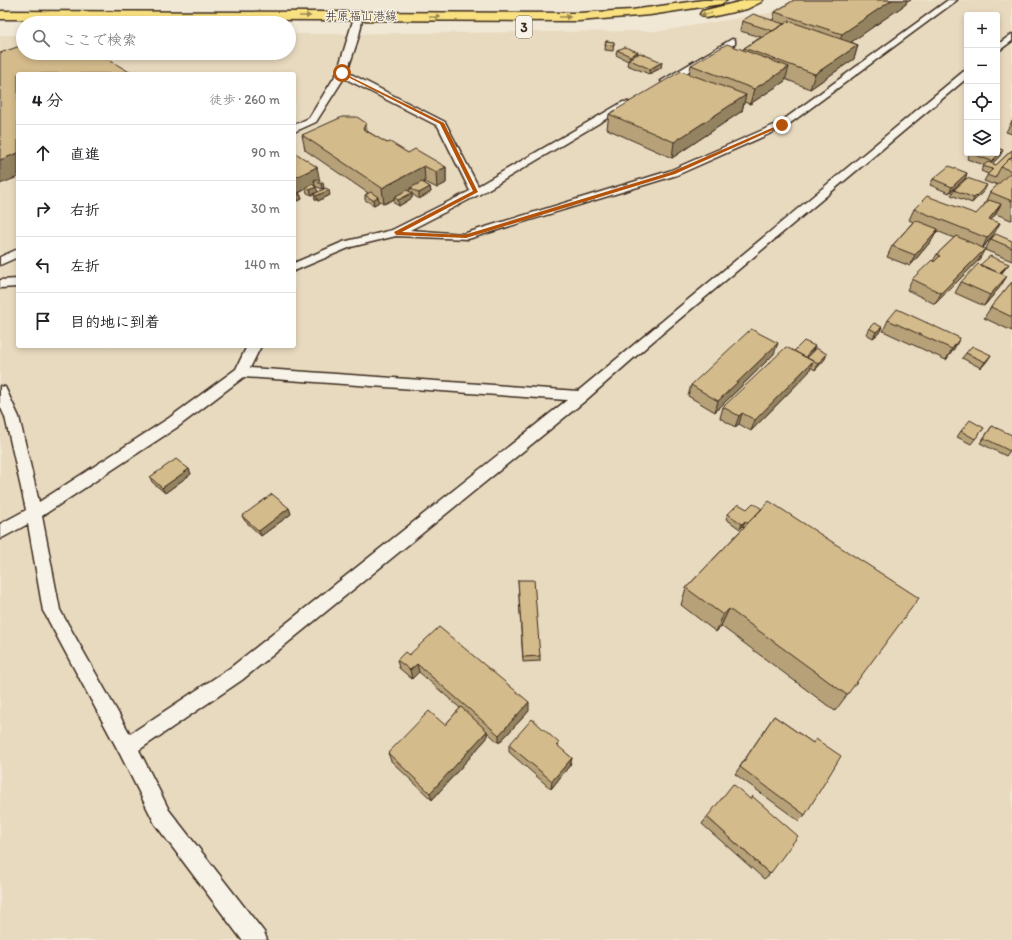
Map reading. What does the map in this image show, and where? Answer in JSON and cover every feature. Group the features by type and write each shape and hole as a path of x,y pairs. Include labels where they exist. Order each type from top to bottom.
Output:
{"main road":[{"name":"井原福山港線","path":"296,25 357,21 617,16 660,12 721,0"},
{"name":"井原福山港線","path":"296,20 620,26 708,14 743,6 757,0"},
{"name":"井原福山港線","path":"0,15 60,16"},
{"path":"0,24 16,24"}],"lane":[{"path":"296,266 347,244 396,234 464,237 673,173 782,125 953,0"},
{"path":"296,128 314,120 342,73 357,21"},
{"path":"998,48 1012,37"},
{"path":"658,86 732,42"},
{"path":"342,73 442,124 476,192"},
{"path":"128,747 236,674 581,396 647,339 964,75"},
{"path":"396,234 476,192 638,98"},
{"path":"0,261 16,254"},
{"path":"0,284 16,284"},
{"path":"0,532 34,513 174,422 241,372 253,348"},
{"path":"241,372 581,396"},
{"path":"0,391 12,416 34,513 52,611 128,747 162,817 256,940"}],"shaded area":[{"path":"792,0 1012,0 1012,940 0,940 0,35 16,35 16,60 296,60 296,34 660,31 769,13"}],"building":[{"path":"794,0 892,0 842,34 775,12"},
{"path":"753,14 784,24 773,31 742,21"},
{"path":"789,21 858,45 815,74 744,48"},
{"path":"606,41 614,42 614,46 605,45"},
{"path":"727,44 789,67 754,89 691,65"},
{"path":"16,47 16,60 109,60 130,72 16,72 16,154 0,160 0,53"},
{"path":"625,47 638,52 630,56 617,50"},
{"path":"640,53 662,62 650,69 628,59"},
{"path":"681,71 746,95 674,142 609,114"},
{"path":"342,117 357,117 366,123 363,129 387,143 390,142 408,153 415,149 446,167 436,172 424,166 382,188 302,135"},
{"path":"1012,150 1012,156 1001,167 995,178 987,175 993,169 983,166 988,162 996,165"},
{"path":"296,153 317,167 296,177"},
{"path":"978,156 997,156 992,161"},
{"path":"1012,156 1012,171 1001,167"},
{"path":"949,166 967,173 952,187 933,179"},
{"path":"1012,171 1012,201 990,192"},
{"path":"967,178 987,185 974,198 954,190"},
{"path":"316,179 323,182 321,184 314,180"},
{"path":"422,182 430,187 419,193 410,188"},
{"path":"312,184 316,187 310,190 306,187"},
{"path":"326,188 329,190 316,196 314,194"},
{"path":"407,190 412,193 398,200 394,197"},
{"path":"371,192 378,197 373,200 365,195"},
{"path":"927,196 976,214 989,200 1001,204 989,219 1000,223 987,238 914,209"},
{"path":"915,220 938,229 915,255 892,246"},
{"path":"996,234 1012,241 1012,248 991,239"},
{"path":"956,236 985,249 941,293 912,279 932,260 934,262 940,256 937,254"},
{"path":"990,256 1009,264 999,273 980,265"},
{"path":"978,264 1007,276 990,295 961,282"},
{"path":"1012,282 1012,317 991,307"},
{"path":"897,309 960,338 952,349 888,320"},
{"path":"874,323 882,327 876,332 869,328"},
{"path":"751,329 778,343 718,401 691,385"},
{"path":"804,341 815,346 805,357 794,351"},
{"path":"972,346 991,355 985,362 966,353"},
{"path":"786,347 813,361 755,420 742,413 739,416 723,407"},
{"path":"816,348 827,354 818,364 807,358"},
{"path":"970,420 984,428 975,439 961,431"},
{"path":"992,426 1012,435 1012,448 1010,451 984,438"},
{"path":"176,459 189,469 162,488 150,477"},
{"path":"272,494 289,508 259,531 242,516"},
{"path":"769,501 919,598 847,695 729,609 723,615 686,588"},
{"path":"753,503 762,509 748,523 745,521 742,524 728,514 738,504 747,509"},
{"path":"518,580 534,580 540,656 523,657"},
{"path":"439,627 529,702 499,735 417,664 410,670 397,660 405,652 409,655"},
{"path":"461,707 487,731 430,793 388,753 429,711 445,725"},
{"path":"774,716 813,743 816,739 841,756 805,815 740,767"},
{"path":"532,719 559,743 557,745 572,758 552,781 509,745"},
{"path":"733,784 750,799 752,796 798,836 770,874 707,817"}],"route":[{"path":"342,73 442,124 476,192 396,234 464,237 673,173 782,125"}]}
